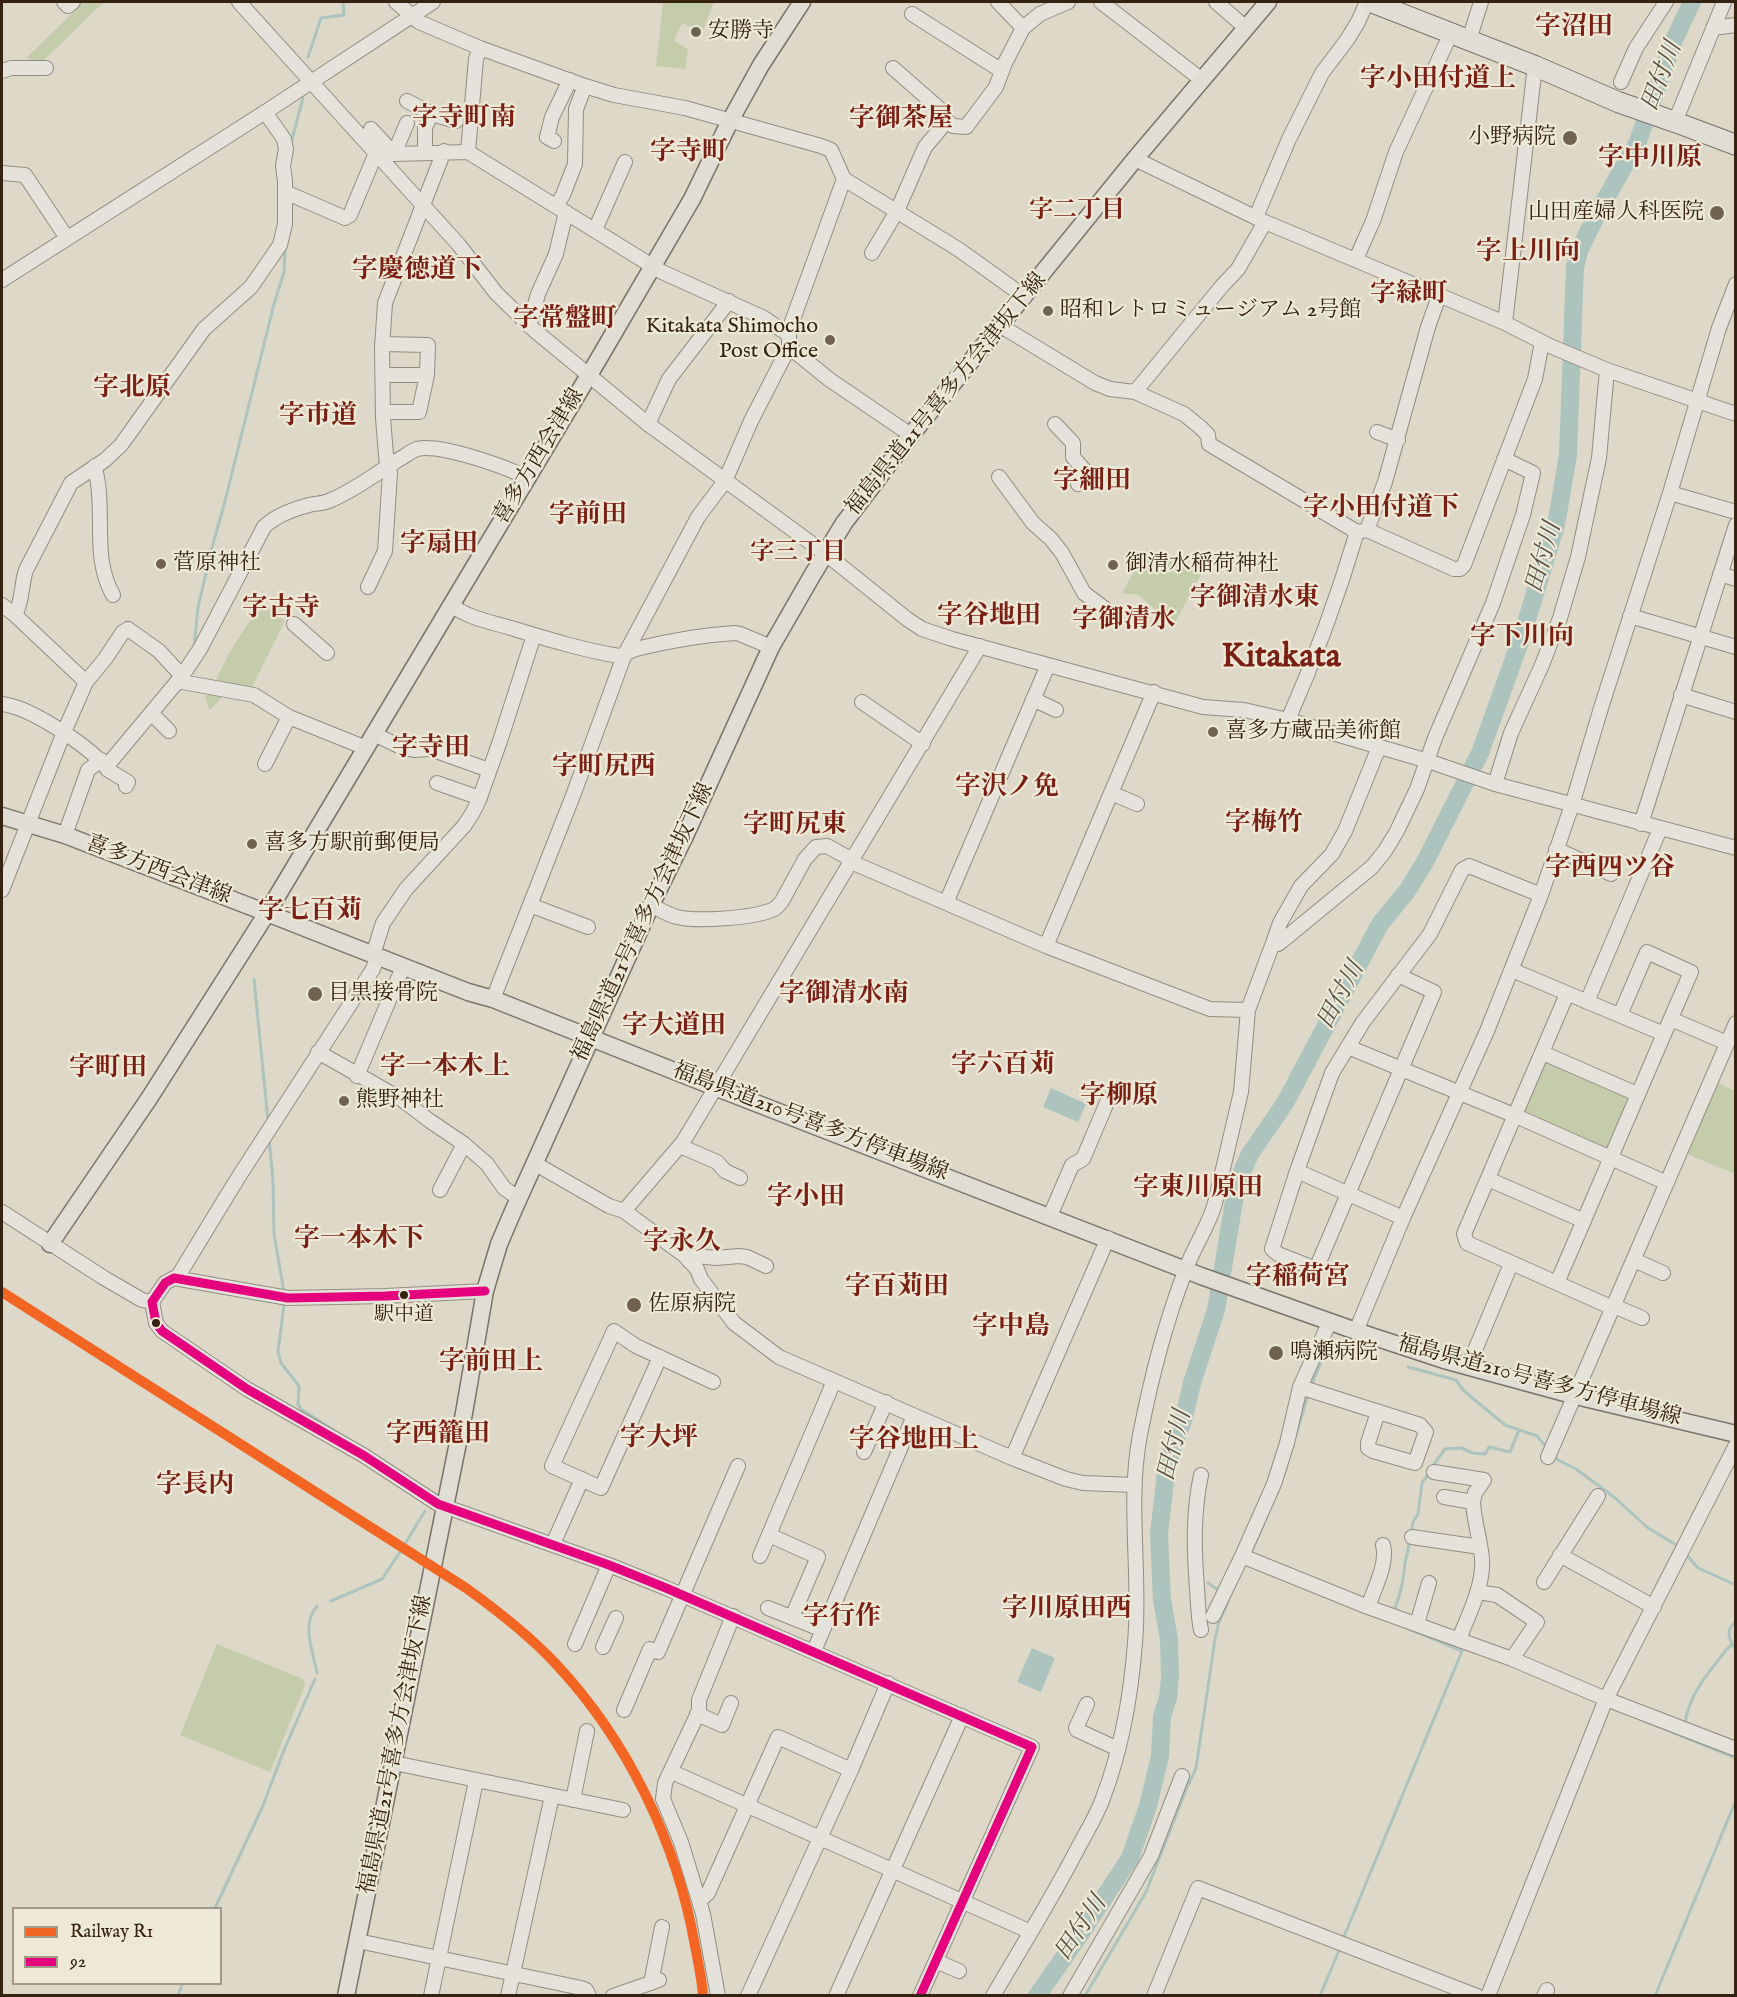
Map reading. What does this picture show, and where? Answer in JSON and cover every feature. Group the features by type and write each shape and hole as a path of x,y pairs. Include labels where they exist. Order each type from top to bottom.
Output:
{"highway":[{"path":"1369,2 1535,66 1618,102 1736,146"}],"main road":[{"name":"喜多方西会津線","path":"2,816 65,836 267,913 589,375 692,199 730,121 761,65 802,2"},
{"name":"福島県道21号喜多方会津坂下線","path":"346,1995 474,1365 485,1291 499,1244 518,1198 651,905 771,647 798,597 844,523 911,435 1135,159 1268,2"},
{"name":"福島県道210号喜多方停車場線","path":"267,913 1246,1293 1468,1366 1576,1396 1736,1434"},
{"path":"50,1244 150,1097 267,913"}],"street":[{"path":"64,2 68,6 73,2"},
{"path":"239,2 459,245 496,293 529,326 648,424 826,554 922,629 1203,707 1244,710 1288,720 1428,761 1490,782 1736,848"},
{"path":"396,2 411,17 423,24 480,48 585,86 615,95 685,108 831,150 844,179 958,249 1025,297"},
{"path":"2,280 433,2"},
{"path":"998,2 1023,27"},
{"path":"893,68 942,111 946,121 952,126 966,127 996,87 1023,27 1040,14 1068,2"},
{"path":"1101,2 1202,80"},
{"path":"1216,2 1246,28"},
{"path":"1135,392 1238,269 1260,220 1289,139 1322,73 1347,40 1369,2"},
{"path":"1356,259 1373,220 1396,152 1481,2"},
{"path":"1621,82 1636,48 1666,2"},
{"path":"1670,120 1724,2"},
{"path":"912,14 1002,71"},
{"path":"1713,28 1736,25"},
{"path":"468,152 480,48"},
{"path":"1505,322 1535,66"},
{"path":"2,71 11,68 46,68"},
{"path":"554,141 547,137 552,117 570,80"},
{"path":"529,326 538,294 556,254 563,195 575,164 576,109 585,86"},
{"path":"407,101 432,114 456,121"},
{"path":"15,615 19,606 23,577 68,488 79,476 105,460 121,444 204,329 251,288 280,245 285,224 283,166 286,153 285,144 265,112"},
{"path":"425,152 425,127 432,114"},
{"path":"872,253 897,211 925,147 946,121"},
{"path":"394,154 407,123"},
{"path":"371,129 394,154"},
{"path":"368,587 385,550 390,472 387,467 382,375 386,298 444,151"},
{"path":"394,154 468,152 662,272 764,318 789,337 830,380 911,435"},
{"path":"285,192 345,218 350,215 376,153"},
{"path":"1135,159 1260,220 1505,322 1546,344 1607,370 1736,414"},
{"path":"595,230 625,162"},
{"path":"2,173 25,175 68,238"},
{"path":"493,999 577,785 624,656 698,517 725,481 789,337 844,179"},
{"path":"1356,1331 1403,1218 1460,1094 1541,895 1572,805 1670,493 1719,328 1736,284"},
{"path":"1288,720 1362,531 1385,482 1428,327 1439,296"},
{"path":"648,424 669,379 729,301"},
{"path":"1001,326 1095,383 1110,389 1135,392 1184,414 1208,435 1209,444 1362,531 1454,569 1460,569 1464,565 1546,344"},
{"path":"382,344 428,345 427,375 418,411 383,412"},
{"path":"1490,782 1542,665 1560,618 1578,557 1599,458 1607,370"},
{"path":"382,375 427,375"},
{"path":"1055,424 1073,443 1073,457 1085,471 1078,484"},
{"path":"1377,432 1398,440"},
{"path":"65,836 88,770 104,763 182,679 268,522 309,505 326,503 352,491 416,449 436,448 482,461 527,478"},
{"path":"1273,943 1278,944 1282,941 1372,867 1397,831 1494,603 1523,515 1533,473 1504,459"},
{"path":"94,466 100,496 101,561 105,582 112,595"},
{"path":"999,477 1033,524 1051,539 1062,553 1084,593 1104,608"},
{"path":"1670,493 1736,512"},
{"path":"1641,824 1736,525"},
{"path":"1720,574 1736,579"},
{"path":"2,604 86,682"},
{"path":"451,605 459,612 474,617 613,655 624,656 634,649 702,636 735,633 771,647"},
{"path":"1630,616 1736,647"},
{"path":"294,624 327,653"},
{"path":"2,890 27,823 86,682 123,632 128,629 159,651 182,679 215,689 250,694 289,717 370,741 401,747 430,749 489,770"},
{"path":"152,1307 165,1283 175,1278 372,969 383,923 406,889 464,826 480,798 534,635"},
{"path":"624,1211 680,1146 717,1088 980,646"},
{"path":"946,903 1048,665"},
{"path":"1046,946 1154,692"},
{"path":"1681,695 1736,712"},
{"path":"1033,699 1056,710"},
{"path":"862,702 923,744"},
{"path":"2,704 20,708 64,732 104,763 108,770 128,782 126,786"},
{"path":"151,713 170,731"},
{"path":"265,764 289,717"},
{"path":"993,1995 1072,1860 1103,1800 1118,1749 1131,1683 1135,1641 1137,1562 1135,1485 1140,1435 1153,1374 1169,1316 1185,1269 1210,1219 1215,1203 1241,1092 1248,1010 1280,923 1301,886 1332,854 1345,831 1379,747"},
{"path":"437,783 480,798"},
{"path":"1111,793 1137,804"},
{"path":"1587,1002 1660,829"},
{"path":"651,905 673,916 708,920 752,915 777,907 805,859 816,847 827,846 847,857 850,862 1046,946 1210,1009 1248,1010"},
{"path":"1556,849 1611,873"},
{"path":"1398,975 1434,992 1316,1269 1278,1254 1272,1249 1330,1079 1363,1022 1398,975 1430,934 1462,870 1468,866 1541,895"},
{"path":"530,905 588,927"},
{"path":"1557,1283 1691,972 1647,952 1620,1015"},
{"path":"357,1076 403,967"},
{"path":"1512,970 1664,1034"},
{"path":"1567,994 1464,1234 1467,1243 1511,1264 1642,1318"},
{"path":"1671,1019 1727,1043"},
{"path":"1548,1456 1736,1023"},
{"path":"1348,1047 1516,1116 1667,1183"},
{"path":"318,1052 400,1099 464,1144 487,1164 504,1188 518,1198"},
{"path":"1543,1053 1638,1094"},
{"path":"1050,1216 1072,1165 1083,1159 1108,1100"},
{"path":"440,1191 464,1144"},
{"path":"680,1146 717,1162 725,1171 741,1178"},
{"path":"534,1163 609,1206 624,1211 670,1244 689,1261 734,1323 772,1354 1012,1458 1066,1479 1083,1483 1135,1485"},
{"path":"1297,1171 1403,1218"},
{"path":"1488,1179 1584,1221"},
{"path":"2,1212 152,1307 156,1323 162,1331 247,1389 363,1455 438,1504 609,1564 1032,1747 920,1995"},
{"path":"1012,1458 1108,1238"},
{"path":"689,1261 696,1256 744,1257 766,1266"},
{"path":"1634,1260 1663,1273"},
{"path":"1468,1366 1511,1264"},
{"path":"175,1278 288,1298 485,1291"},
{"path":"1213,1616 1274,1484 1287,1443 1300,1387 1330,1321"},
{"path":"660,1358 601,1488 552,1466 614,1331 636,1346 713,1382"},
{"path":"760,1556 834,1381"},
{"path":"1300,1387 1420,1425 1426,1432 1415,1463 1368,1448 1378,1412"},
{"path":"864,1452 886,1402"},
{"path":"814,1651 914,1416"},
{"path":"1488,1995 1606,1699 1736,1445"},
{"path":"624,1710 650,1649 658,1652 738,1466"},
{"path":"1434,1472 1484,1480 1475,1493 1473,1502 1482,1571 1477,1592 1459,1639"},
{"path":"1201,1630 1198,1616 1193,1536 1194,1512 1202,1475"},
{"path":"553,1544 582,1479"},
{"path":"1544,1582 1599,1496"},
{"path":"1444,1497 1473,1502"},
{"path":"769,1534 818,1557 792,1617"},
{"path":"1412,1537 1480,1547"},
{"path":"1368,1607 1383,1566 1385,1557 1383,1545"},
{"path":"1560,1555 1654,1606"},
{"path":"1242,1556 1368,1607 1512,1659 1606,1699 1736,1749"},
{"path":"575,1644 609,1564"},
{"path":"1417,1624 1429,1583"},
{"path":"1477,1592 1497,1595 1537,1622 1512,1659"},
{"path":"768,1608 823,1630"},
{"path":"718,1995 699,1901 681,1842 663,1799 663,1790 698,1714 699,1700 733,1616"},
{"path":"586,1618 614,1623 603,1647"},
{"path":"748,1995 851,1770 888,1683"},
{"path":"698,1714 722,1725 731,1703"},
{"path":"1087,1704 1077,1730 1118,1749"},
{"path":"836,1995 962,1716"},
{"path":"573,1800 587,1731"},
{"path":"699,1901 708,1893 778,1737 851,1770"},
{"path":"394,1763 622,1810"},
{"path":"672,1772 1031,1932"},
{"path":"1070,1995 1150,1856 1182,1776"},
{"path":"431,1995 476,1781"},
{"path":"508,1995 552,1796"},
{"path":"1154,1995 1198,1888 1477,1995"},
{"path":"613,1995 656,1981 662,1927"},
{"path":"358,1941 581,1988 589,1995"},
{"path":"936,1961 959,1971"}],"green space":[{"path":"84,2 104,2 42,62 28,59 27,57"},
{"path":"663,2 714,2 702,32 682,23 674,41 688,49 685,69 656,66"},
{"path":"1147,548 1202,573 1174,624 1138,595 1122,593"},
{"path":"262,602 285,621 250,691 223,697 210,710 205,698 233,646"},
{"path":"1546,1060 1633,1097 1611,1150 1523,1113"},
{"path":"1718,1083 1735,1091 1735,1174 1687,1154"},
{"path":"217,1644 303,1679 305,1685 270,1772 180,1735"}],"water":[{"path":"1051,1088 1086,1104 1078,1122 1043,1107"},
{"path":"1032,1648 1055,1658 1041,1692 1017,1682"}],"waterway":[{"path":"308,57 321,18 344,15 343,2"},
{"name":"田付川","path":"1037,1996 1130,1858 1148,1806 1160,1756 1162,1716 1168,1698 1170,1677 1169,1639 1162,1600 1159,1534 1167,1463 1183,1421 1192,1383 1216,1310 1237,1183 1250,1154 1285,1103 1380,924 1407,891 1425,862 1480,753 1521,639 1556,525 1568,455 1575,267 1579,251 1599,210 1637,144 1674,40 1692,2"},
{"path":"291,143 303,98"},
{"path":"194,647 198,607 284,272 285,248"},
{"path":"254,979 268,1121"},
{"path":"269,1138 274,1234 284,1292"},
{"path":"284,1305 278,1352 281,1363 299,1386 298,1404 301,1409 344,1437"},
{"path":"1311,1386 1324,1355"},
{"path":"1408,1367 1456,1380 1464,1391 1505,1425 1537,1436 1547,1448"},
{"path":"1295,1438 1308,1395"},
{"path":"1432,1467 1445,1449 1461,1448 1473,1453 1485,1454 1489,1447 1510,1452 1519,1430"},
{"path":"1553,1455 1614,1497 1648,1528 1678,1546"},
{"path":"1411,1533 1413,1522 1418,1514 1422,1483 1429,1473"},
{"path":"331,1601 382,1579 425,1511"},
{"path":"1250,1555 1269,1512"},
{"path":"1394,1611 1403,1582 1409,1539"},
{"path":"1685,1553 1698,1568 1736,1585"},
{"path":"1208,1583 1221,1592"},
{"path":"1085,1996 1146,1892 1196,1768 1215,1639 1227,1600"},
{"path":"317,1606 312,1613 309,1630 317,1673"},
{"path":"1736,1622 1729,1632 1736,1650"},
{"path":"1343,1939 1462,1651 1407,1628"},
{"path":"1685,1723 1695,1693 1732,1644"},
{"path":"215,1907 262,1808 315,1679"},
{"path":"1640,1719 1736,1758"},
{"path":"1655,1996 1736,1800"},
{"path":"1320,1996 1340,1948"},
{"path":"178,1996 182,1985"}],"rail line":[{"name":"R1","path":"2,1292 466,1588 546,1653 606,1726 646,1795 676,1869 687,1907 703,1996"}],"transit line":[{"name":"92","path":"485,1291 288,1298 174,1278 165,1283 152,1302 156,1323 162,1331 247,1389 363,1455 438,1504 609,1565 666,1588 1032,1747 920,1996"}],"place":[{"name":"安勝寺","path":"696,32"},
{"name":"小野病院","path":"1570,138"},
{"name":"山田産婦人科医院","path":"1717,213"},
{"name":"昭和レトロミュージアム 2号館","path":"1048,311"},
{"name":"Kitakata Shimocho Post Office","path":"830,340"},
{"name":"菅原神社","path":"161,564"},
{"name":"御清水稲荷神社","path":"1113,565"},
{"name":"喜多方蔵品美術館","path":"1213,732"},
{"name":"喜多方駅前郵便局","path":"252,844"},
{"name":"目黒接骨院","path":"315,994"},
{"name":"熊野神社","path":"344,1101"},
{"name":"駅中道","path":"404,1295"},
{"name":"佐原病院","path":"634,1305"},
{"name":"鳴瀬病院","path":"1276,1353"}],"district":[{"name":"字沼田","path":"1574,29"},
{"name":"字小田付道上","path":"1438,81"},
{"name":"字寺町南","path":"464,120"},
{"name":"字御茶屋","path":"901,121"},
{"name":"字寺町","path":"689,154"},
{"name":"字中川原","path":"1650,160"},
{"name":"字二丁目","path":"1077,212"},
{"name":"字上川向","path":"1528,254"},
{"name":"字慶徳道下","path":"417,272"},
{"name":"字緑町","path":"1409,296"},
{"name":"字常盤町","path":"565,321"},
{"name":"字北原","path":"132,390"},
{"name":"字市道","path":"318,418"},
{"name":"字細田","path":"1092,483"},
{"name":"字小田付道下","path":"1381,510"},
{"name":"字前田","path":"588,517"},
{"name":"字扇田","path":"439,546"},
{"name":"字三丁目","path":"798,554"},
{"name":"字御清水東","path":"1255,600"},
{"name":"字古寺","path":"281,610"},
{"name":"字谷地田","path":"989,618"},
{"name":"字御清水","path":"1124,622"},
{"name":"字下川向","path":"1522,639"},
{"name":"Kitakata","path":"1281,659"},
{"name":"字寺田","path":"431,750"},
{"name":"字町尻西","path":"604,769"},
{"name":"字沢ノ免","path":"1007,789"},
{"name":"字梅竹","path":"1264,825"},
{"name":"字町尻東","path":"795,827"},
{"name":"字西四ツ谷","path":"1610,870"},
{"name":"字七百苅","path":"310,913"},
{"name":"字御清水南","path":"844,996"},
{"name":"字大道田","path":"674,1028"},
{"name":"字六百苅","path":"1003,1067"},
{"name":"字一本木上","path":"445,1069"},
{"name":"字町田","path":"108,1070"},
{"name":"字柳原","path":"1119,1098"},
{"name":"字東川原田","path":"1198,1190"},
{"name":"字小田","path":"806,1199"},
{"name":"字一本木下","path":"359,1241"},
{"name":"字永久","path":"682,1244"},
{"name":"字稲荷宮","path":"1298,1279"},
{"name":"字百苅田","path":"897,1289"},
{"name":"字中島","path":"1011,1329"},
{"name":"字前田上","path":"491,1364"},
{"name":"字西籠田","path":"438,1436"},
{"name":"字大坪","path":"659,1440"},
{"name":"字谷地田上","path":"914,1442"},
{"name":"字長内","path":"195,1487"},
{"name":"字川原田西","path":"1067,1611"},
{"name":"字行作","path":"842,1619"}]}
